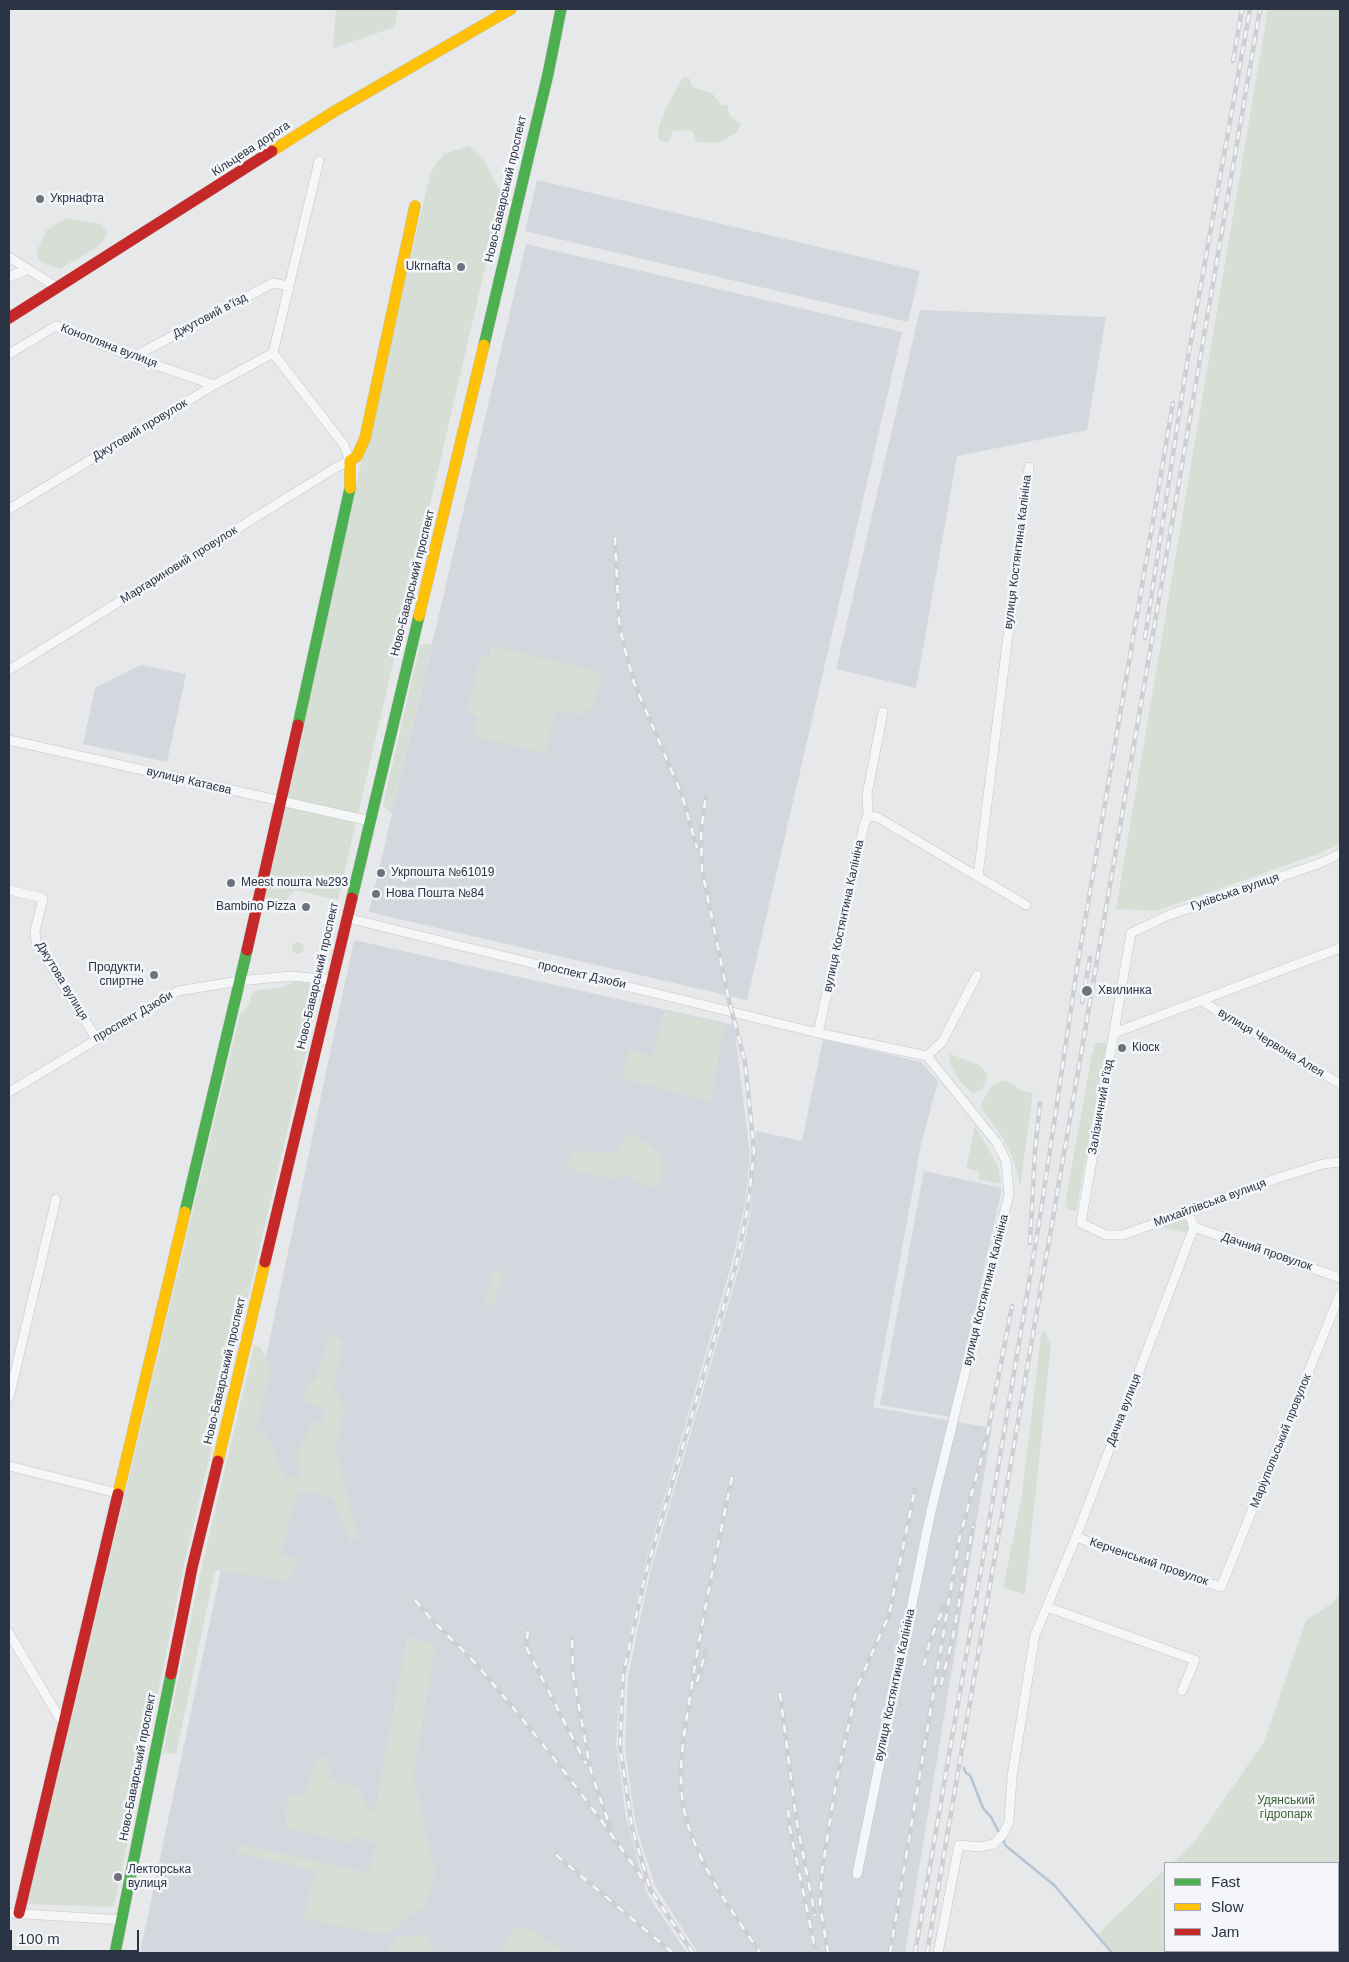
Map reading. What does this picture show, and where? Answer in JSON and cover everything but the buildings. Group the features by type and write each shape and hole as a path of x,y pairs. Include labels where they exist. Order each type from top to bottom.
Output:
{"main road":[{"name":"Кільцева дорога","path":"9,318 335,111 436,55 511,9"},
{"name":"Ново-Баварський проспект","path":"115,1953 192,1568 548,74 561,9"},
{"path":"14,1913 63,1724 239,981 350,494 350,461 357,456 365,438 415,206"}],"street":[{"path":"319,161 273,353 344,445 350,461"},
{"path":"9,257 58,288"},
{"path":"9,277 28,268"},
{"name":"Джутовий в’їзд","path":"133,357 273,284 288,286"},
{"name":"Конопляна вулиця","path":"9,354 56,326 133,357 214,385"},
{"name":"Джутовий провулок","path":"9,509 214,385 273,353"},
{"name":"Маргариновий провулок","path":"9,670 335,468 350,461"},
{"name":"вулиця Костянтина Калініна","path":"978,876 1029,467"},
{"name":"вулиця Костянтина Калініна","path":"818,1033 864,825 868,816 867,795 883,712"},
{"name":"вулиця Катаєва","path":"9,740 370,821"},
{"path":"868,816 877,817 1026,905"},
{"name":"Гуківська вулиця","path":"1131,933 1169,915 1318,864 1340,854"},
{"name":"Джутова вулиця","path":"9,890 43,898 35,931 36,942 96,1038"},
{"name":"проспект Дзюби","path":"346,918 818,1033"},
{"name":"Залізничний в’їзд","path":"1081,1223 1131,933"},
{"name":"вулиця Червона Алея","path":"1114,1033 1202,1002 1340,948"},
{"path":"818,1033 927,1056 942,1042 977,975"},
{"name":"проспект Дзюби","path":"9,1092 96,1038 178,991 239,981 291,976 331,980"},
{"name":"вулиця Червона Алея","path":"1202,1002 1340,1084"},
{"name":"вулиця Костянтина Калініна","path":"857,1874 931,1510 1009,1194 1006,1161 997,1143 927,1056"},
{"name":"Михайлівська вулиця","path":"1081,1223 1106,1235 1123,1235 1278,1178 1322,1164 1340,1162"},
{"path":"9,1398 56,1199"},
{"path":"1188,1212 1194,1227"},
{"name":"Дачний провулок","path":"1194,1227 1340,1278"},
{"name":"Дачна вулиця","path":"938,1953 959,1845 980,1847 1000,1838 1009,1822 1012,1776 1035,1635 1076,1537 1194,1227"},
{"name":"Маріупольський провулок","path":"1221,1587 1340,1294"},
{"path":"9,1466 117,1493"},
{"name":"Керченський провулок","path":"1076,1537 1221,1587"},
{"path":"1047,1607 1195,1660 1182,1691"},
{"path":"9,1633 63,1724"},
{"path":"14,1913 122,1920"}],"shaded area":[{"path":"537,180 920,271 908,322 525,231"},
{"path":"526,244 902,332 747,1000 369,912"},
{"path":"920,310 1106,317 1087,430 957,456 916,688 836,669"},
{"path":"141,665 186,674 167,762 83,744 95,688"},
{"path":"354,940 734,1025 750,1154 745,1204 732,1262 644,1568 621,1672 616,1744 626,1817 647,1894 687,1953 140,1953"},
{"path":"823,1039 921,1062 938,1081 921,1145 873,1407 992,1428 905,1953 698,1953 655,1886 636,1826 625,1749 628,1676 651,1569 741,1261 751,1210 756,1131 802,1141"},
{"path":"924,1171 1002,1188 951,1417 880,1405"}],"green space":[{"path":"336,9 397,9 395,27 333,48"},
{"path":"1268,9 1340,9 1340,844 1318,854 1156,911 1116,909"},
{"path":"685,77 690,79 692,87 712,93 721,105 727,105 730,116 741,124 736,133 717,143 696,142 694,133 689,130 673,131 668,143 659,140 662,117 681,80"},
{"path":"469,146 484,161 502,195 338,900 294,890 283,904 263,899 359,471 431,171 444,154"},
{"path":"66,218 101,224 107,232 102,244 60,269 41,262 36,253 46,231"},
{"path":"432,643 392,814 383,805 420,645"},
{"path":"491,646 602,672 592,711 585,709 583,715 556,709 545,753 473,736 478,716 467,713 481,655 489,657"},
{"path":"298,942 304,948 298,954 292,948"},
{"path":"300,980 308,981 317,997 308,1044 184,1565 114,1907 27,1904 240,1013 248,1006 253,991 279,988"},
{"path":"664,1011 725,1025 710,1102 622,1078 629,1050 652,1056"},
{"path":"1096,1043 1107,1043 1076,1211 1069,1210 1065,1204 1092,1054"},
{"path":"950,1054 979,1065 988,1075 981,1090 972,1093 964,1085 953,1070"},
{"path":"1005,1080 1020,1090 1033,1093 1020,1187 1015,1164 1006,1144 980,1107 992,1086"},
{"path":"975,1126 998,1166 1001,1182 999,1184 978,1179 980,1172 966,1168"},
{"path":"628,1135 643,1140 662,1155 663,1167 659,1186 647,1187 628,1175 611,1179 575,1171 566,1161 574,1151 617,1153"},
{"path":"1180,1218 1186,1219 1189,1223 1189,1229 1186,1233 1162,1227"},
{"path":"504,1270 493,1306 484,1305 493,1273"},
{"path":"1044,1330 1051,1344 1025,1594 1003,1588 1022,1495 1041,1336"},
{"path":"331,1333 343,1341 334,1388 344,1407 336,1451 358,1537 351,1542 333,1498 298,1491 281,1555 298,1559 289,1581 215,1570 176,1754 163,1752 201,1570 254,1346 261,1348 271,1369 256,1430 267,1434 285,1478 301,1478 296,1454 314,1420 323,1422 325,1409 314,1406 304,1400 307,1385 317,1377"},
{"name":"Удянський гідропарк","path":"1340,1590 1340,1953 1112,1953 1096,1936 1164,1870 1164,1952 1339,1952 1339,1862 1173,1862 1195,1841 1264,1742 1306,1620 1334,1602"},
{"path":"407,1637 436,1645 413,1775 435,1871 426,1905 385,1935 304,1919 315,1871 236,1852 238,1844 368,1873 376,1844 353,1836 349,1843 286,1828 287,1795 304,1795 317,1756 329,1759 330,1780 358,1787 368,1810 375,1811"},
{"path":"515,1928 528,1928 565,1953 500,1953"},
{"path":"425,1935 435,1953 388,1953 396,1937"}],"water":[{"path":"1340,1864 1340,1953 1294,1953 1339,1952"}],"waterway":[{"path":"964,1768 966,1773 970,1775 983,1808 991,1817 1006,1846 1054,1885 1112,1953"}],"railway":[{"path":"1233,61 1242,9"},
{"path":"1145,638 1187,363 1250,9"},
{"path":"927,1953 1260,9"},
{"path":"915,1953 1040,1217 1078,962 1173,403"},
{"path":"615,537 619,622 623,642 634,683 682,795 697,848"},
{"path":"693,1953 650,1889 632,1827 620,1747 623,1675 646,1572 737,1261 748,1206 754,1151 745,1062 729,1001 702,870 701,831 706,796"},
{"path":"1082,1002 1090,958"},
{"path":"1030,1243 1035,1151 1040,1103"},
{"path":"890,1953 959,1540 986,1441 1012,1306"},
{"path":"732,1477 694,1669 683,1741 681,1785 685,1814 698,1851 716,1886 760,1953"},
{"path":"828,1953 820,1905 822,1871 836,1783 857,1687 889,1615 915,1489"},
{"path":"941,1685 953,1636 973,1526"},
{"path":"415,1600 431,1619 475,1663 525,1723 587,1801 644,1881"},
{"path":"924,1666 930,1641 944,1606"},
{"path":"528,1631 526,1647 586,1764"},
{"path":"572,1640 573,1674 591,1772 610,1826"},
{"path":"697,1682 706,1651"},
{"path":"780,1693 796,1818 815,1916"},
{"path":"788,1810 790,1829 816,1953"},
{"path":"556,1855 673,1953"}],"traffic: fast":[{"path":"484,345 548,74 561,9"},
{"path":"298,725 350,488"},
{"path":"352,898 419,616"},
{"path":"185,1212 247,950"},
{"path":"115,1953 171,1674"}],"traffic: slow":[{"path":"272,151 335,111 511,9"},
{"path":"350,488 350,461 357,456 365,438 415,206"},
{"path":"419,616 484,345"},
{"path":"118,1494 185,1212"},
{"path":"218,1461 265,1262"}],"traffic: jam":[{"path":"9,318 272,151"},
{"path":"247,950 298,725"},
{"path":"265,1262 352,898"},
{"path":"171,1674 192,1568 218,1461"},
{"path":"19,1913 118,1494"}],"place":[{"name":"Укрнафта","path":"40,199"},
{"name":"Ukrnafta","path":"461,267"},
{"name":"Укрпошта №61019","path":"381,873"},
{"name":"Meest пошта №293","path":"231,883"},
{"name":"Нова Пошта №84","path":"376,894"},
{"name":"Bambino Pizza","path":"306,907"},
{"name":"Продукти, спиртне","path":"154,975"},
{"name":"Хвилинка","path":"1087,991"},
{"name":"Кіоск","path":"1122,1048"},
{"name":"Лекторська вулиця","path":"118,1877"}]}
